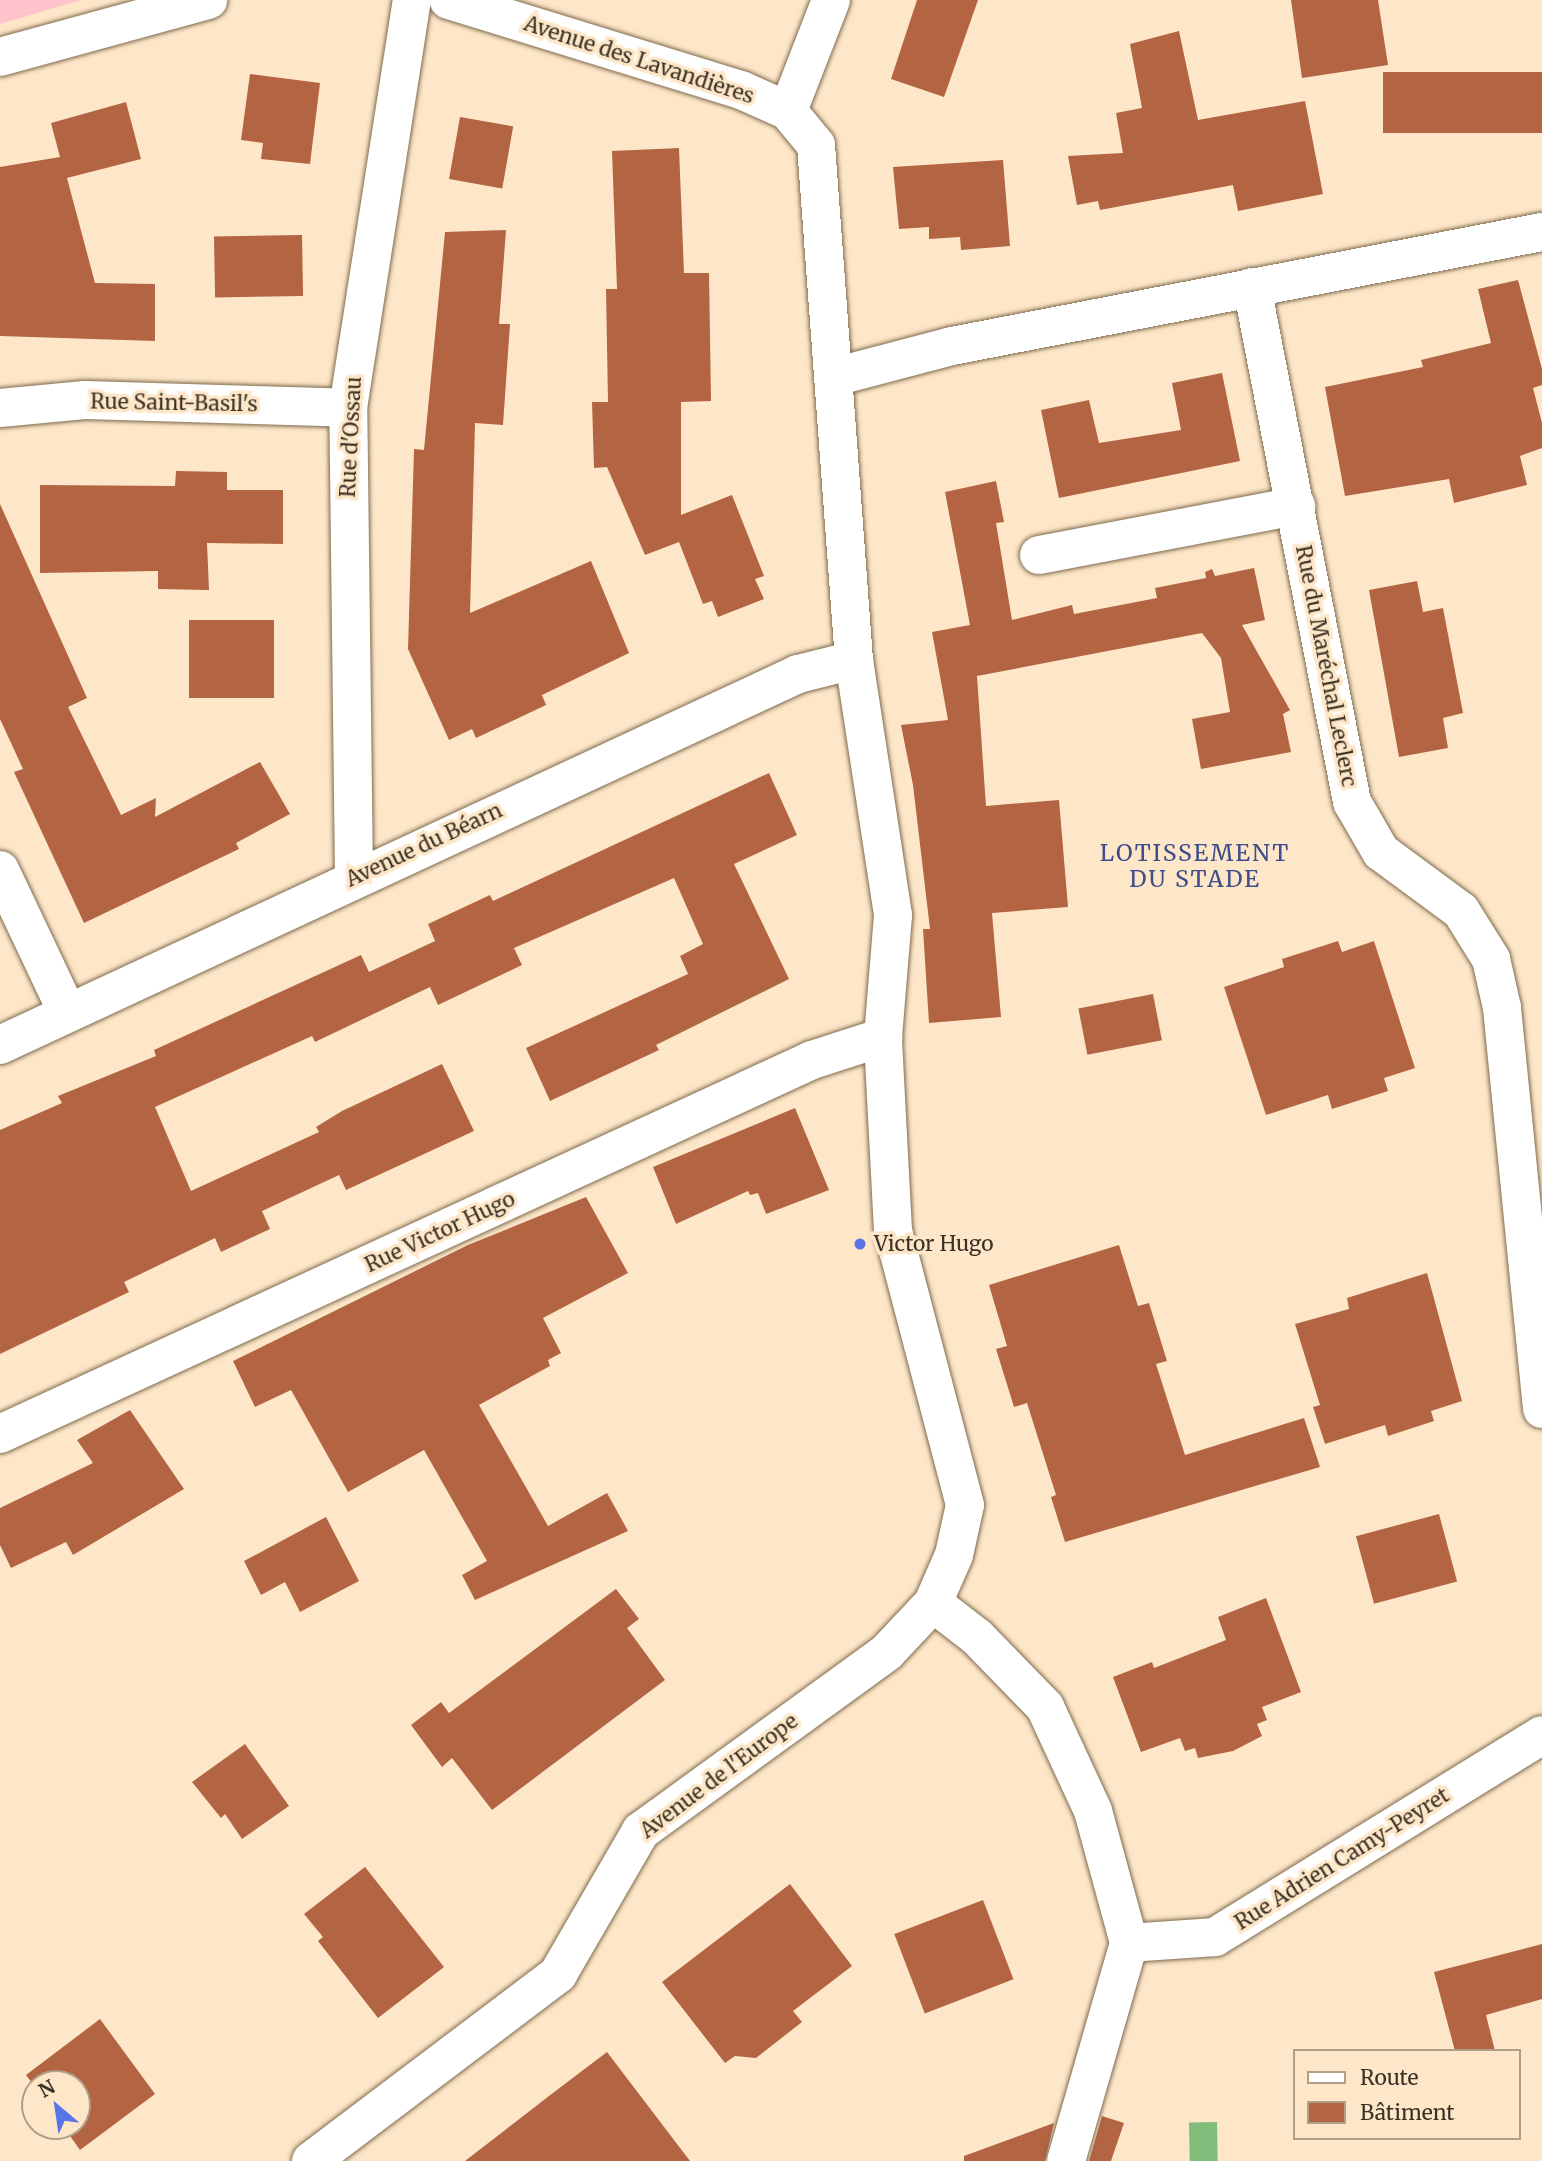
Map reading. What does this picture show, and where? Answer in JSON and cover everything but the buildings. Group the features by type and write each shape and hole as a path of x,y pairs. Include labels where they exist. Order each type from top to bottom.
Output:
{"street":[{"path":"0,57 208,0"},
{"name":"Rue d'Ossau","path":"354,877 348,408 412,0"},
{"name":"Avenue des Lavandières","path":"449,0 741,90 788,111"},
{"path":"788,111 831,0"},
{"name":"Avenue de l'Europe","path":"311,2161 558,1975 640,1830 887,1652 933,1603 954,1555 965,1505 893,1231 883,1037 893,915 854,660 816,145 788,111"},
{"path":"834,377 952,346 1542,232"},
{"name":"Rue du Maréchal Leclerc","path":"1252,287 1352,802 1381,852 1461,911 1491,959 1502,1008 1542,1409"},
{"name":"Rue Saint-Basil's","path":"0,408 85,400 348,408"},
{"path":"1039,555 1296,506"},
{"name":"Avenue du Béarn","path":"0,1045 354,877 797,674 854,660"},
{"path":"0,870 67,1012"},
{"name":"Rue Victor Hugo","path":"0,1434 812,1060 883,1037"},
{"path":"933,1603 977,1637 1045,1707 1093,1811 1129,1943 1066,2161"},
{"name":"Rue Adrien Camy-Peyret","path":"1129,1943 1216,1937 1542,1735"}],"shaded area":[{"path":"0,0 81,0 0,24"},
{"path":"1189,2122 1217,2122 1218,2161 1190,2161"}],"place":[{"name":"Victor Hugo","path":"860,1244"}],"district":[{"name":"LOTISSEMENT DU STADE","path":"1195,866"}]}
